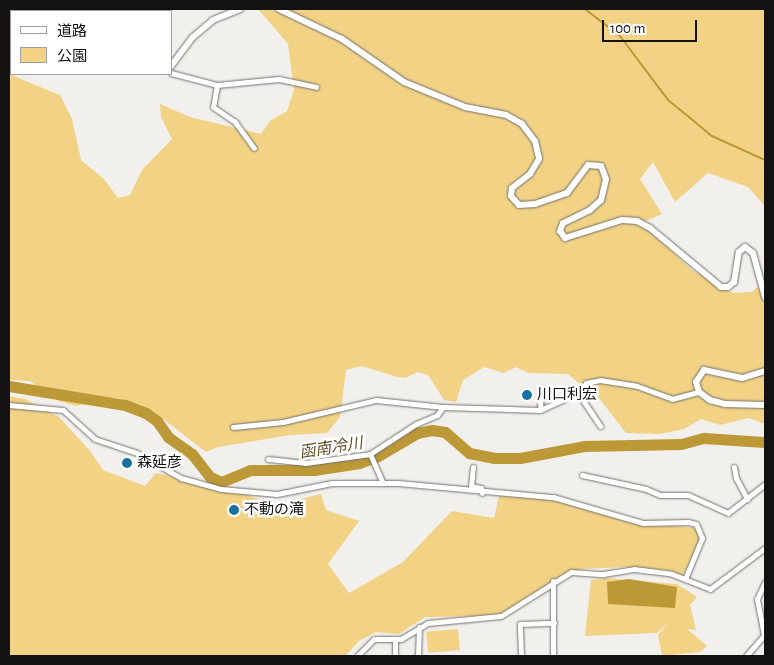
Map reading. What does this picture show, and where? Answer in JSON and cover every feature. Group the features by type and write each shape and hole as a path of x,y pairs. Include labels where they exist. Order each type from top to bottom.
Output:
{"street":[{"path":"172,65 193,37 212,20 240,9"},
{"path":"279,9 342,39 404,82 464,107 506,115 522,124 535,141 539,159 530,174 512,188 512,196 519,205 535,204 567,193 588,164 601,166 606,179 602,200 590,210 563,223 560,231 565,238 622,220 637,221 650,228 720,287 728,287 734,282 739,252 745,247 753,253 765,297"},
{"path":"172,73 217,85 279,79 316,87"},
{"path":"217,85 213,106 234,122 254,148"},
{"path":"699,392 696,382 704,370 742,378 765,371"},
{"path":"233,427 283,422 376,400 444,407 540,410 578,393 586,383 600,380 637,386 672,399 699,392 725,404 765,405"},
{"path":"540,410 541,388"},
{"path":"578,393 600,426"},
{"path":"9,405 62,410 95,439 137,453 181,478 222,489 277,494 332,483 383,483 482,493 552,497 643,523 677,521 696,524 702,538 701,546 685,579"},
{"path":"268,459 305,463 370,454 416,424 437,415 444,407"},
{"path":"370,454 373,465 383,483"},
{"path":"473,467 471,486 481,488 482,493"},
{"path":"734,467 736,478 747,499"},
{"path":"582,476 646,488 660,495 688,495 728,513 765,484"},
{"path":"357,656 374,639 395,640 408,636 419,627 428,623 501,616 553,581 571,572 603,574 634,569 685,579 705,589 713,588 736,567 765,548"},
{"path":"553,581 553,656"},
{"path":"746,656 764,635 757,599 765,582"},
{"path":"520,656 520,624 554,623"},
{"path":"418,656 419,627"},
{"path":"394,656 395,640"}],"green space":[{"path":"258,9 765,9 765,206 748,187 708,173 675,202 653,162 640,179 662,214 641,223 692,270 733,293 752,292 765,280 765,424 749,418 720,425 701,419 684,429 659,434 626,433 592,389 583,387 568,374 528,373 516,367 504,373 484,367 463,380 456,402 444,400 428,375 418,372 405,378 397,377 362,366 346,370 340,417 327,433 290,435 218,447 206,452 154,412 117,398 76,406 59,401 30,381 9,380 9,74 60,95 72,119 81,160 104,179 118,198 130,195 142,170 172,139 161,117 160,104 190,117 261,134 270,121 287,111 294,90 288,44"},
{"path":"9,396 25,399 59,417 90,451 103,470 145,486 156,473 220,486 276,505 321,494 326,510 359,521 328,564 349,593 403,562 452,511 494,518 499,496 549,499 648,524 697,528 701,546 681,577 626,567 582,569 563,575 501,616 425,617 399,634 376,632 359,641 345,656 9,656"},
{"path":"606,578 677,584 697,597 690,605 696,630 687,629 707,646 700,652 662,656 658,635 668,623 657,633 585,636 591,580"},
{"path":"458,629 460,650 428,653 426,632"}],"shaded area":[{"path":"629,579 677,587 675,608 608,604 607,582"}],"waterway":[{"path":"585,9 620,36 668,100 712,136 765,160"},
{"name":"函南冷川","path":"9,386 125,405 146,413 157,421 168,437 192,454 210,477 221,482 250,470 314,470 359,463 378,456 417,433 432,430 445,432 469,453 494,458 520,458 584,446 681,444 704,438 765,442"}],"place":[{"name":"川口利宏","path":"527,395"},
{"name":"森延彦","path":"127,463"},
{"name":"不動の滝","path":"234,510"}]}
